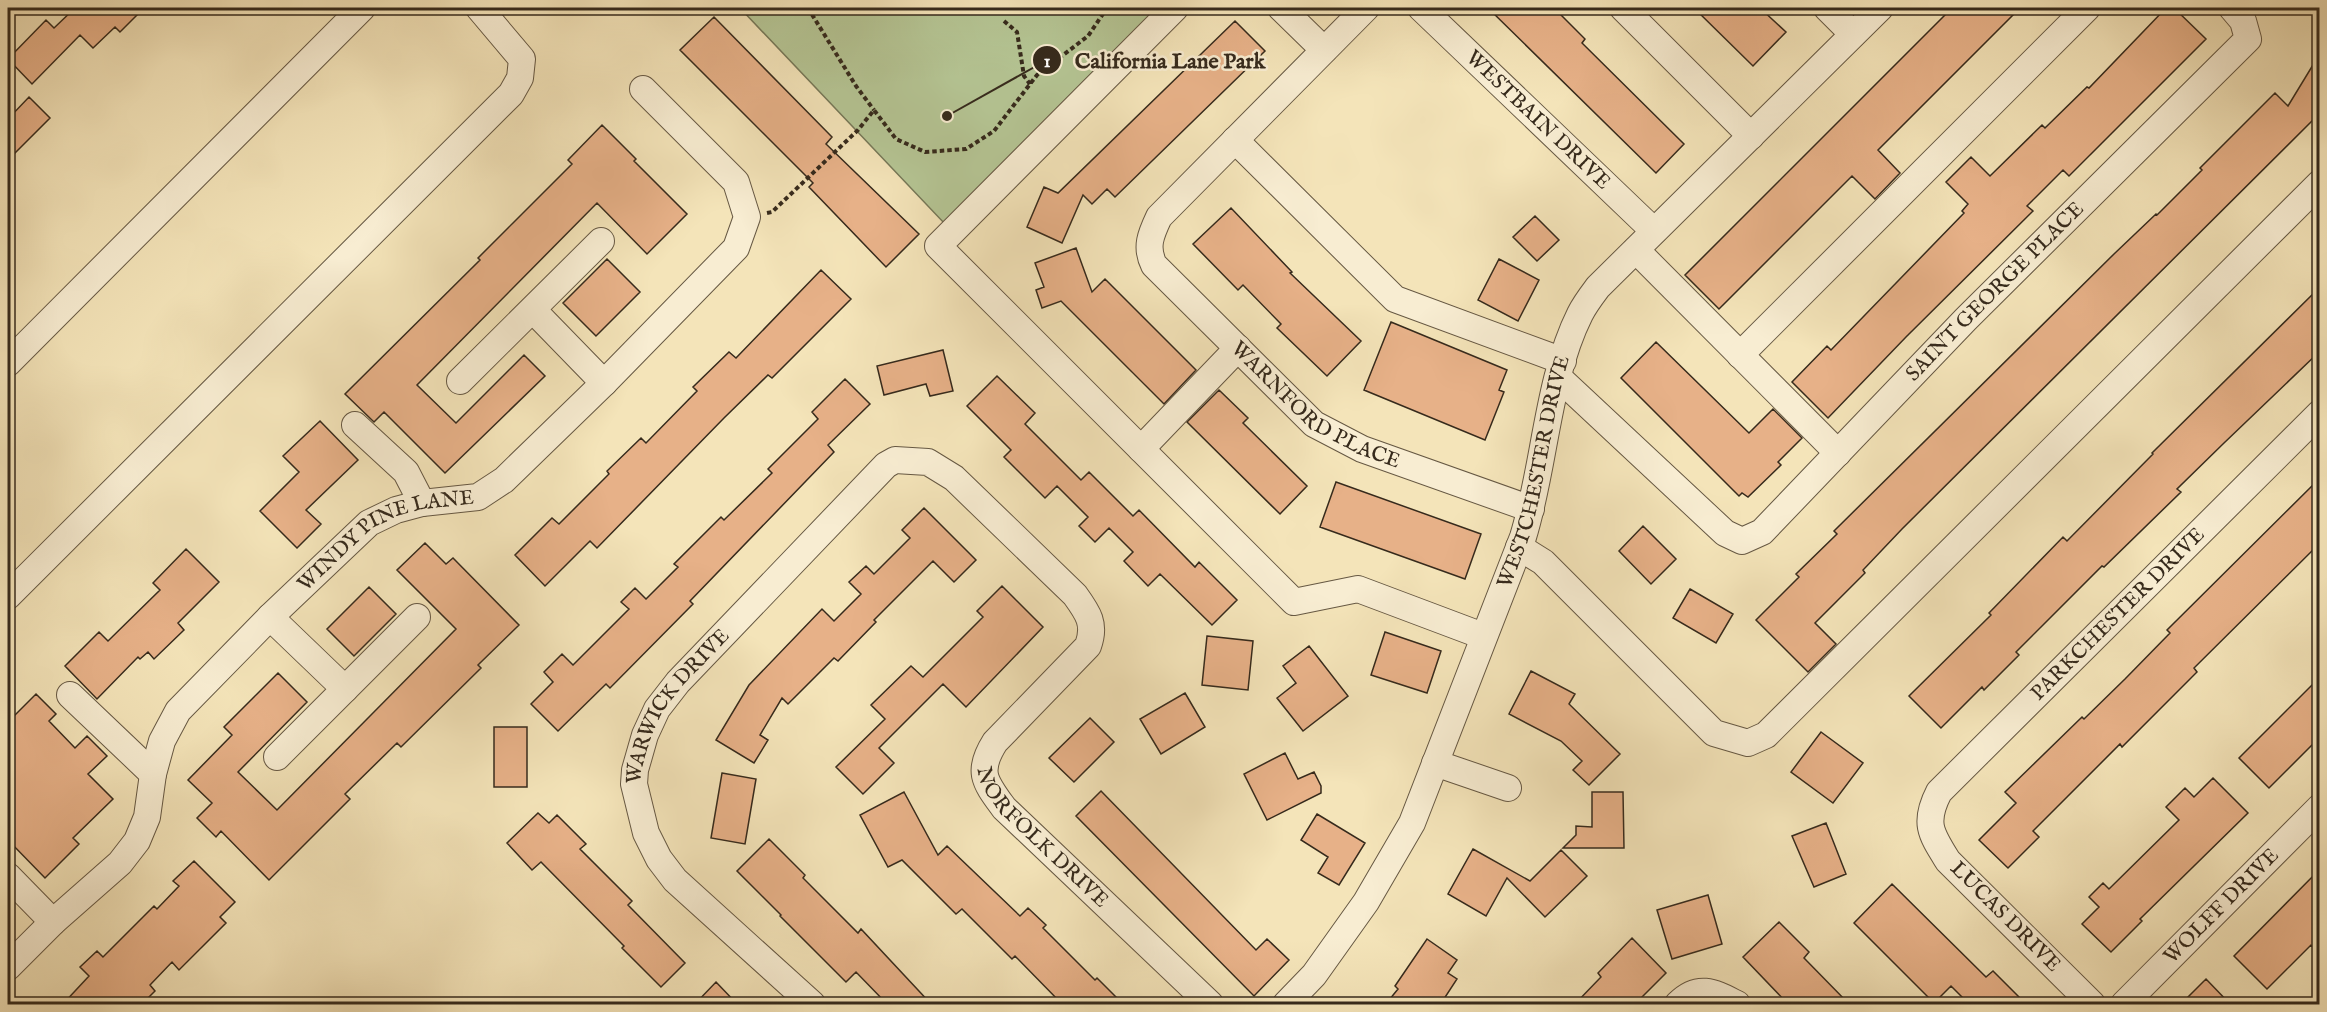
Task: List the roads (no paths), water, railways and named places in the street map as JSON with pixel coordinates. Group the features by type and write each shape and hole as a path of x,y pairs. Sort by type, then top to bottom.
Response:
{"street":[{"path":"8,363 362,8"},
{"path":"8,596 511,94 519,78 522,59 479,8"},
{"path":"1175,8 938,246 1294,602 1358,589 1483,636"},
{"path":"1281,8 1324,50"},
{"path":"1366,8 1235,140 1395,299 1561,369"},
{"name":"WESTBAIN DRIVE","path":"1421,8 1654,231"},
{"path":"1623,8 1751,136"},
{"path":"1827,8 1853,34"},
{"name":"WESTCHESTER DRIVE","path":"1286,1005 1314,975 1366,902 1412,823 1532,509 1561,369 1580,313 1598,287 1880,8"},
{"path":"1740,355 2087,8"},
{"name":"SAINT GEORGE PLACE","path":"1561,369 1725,533 1742,541 1762,532 1966,319 2248,39 2243,21 2232,8"},
{"name":"WINDY PINE LANE","path":"8,967 53,922 120,863 137,841 147,817 153,774 162,741 178,711 270,617 369,523 396,510 422,503 478,497 504,480 604,383 736,248 747,217 736,182 643,89"},
{"name":"WARNFORD PLACE","path":"1235,140 1159,217 1149,240 1150,258 1154,265 1314,424 1362,449 1532,509"},
{"path":"1519,547 1543,562 1714,733 1748,743 1766,735 2319,183"},
{"path":"460,381 601,241"},
{"path":"1636,250 1838,453"},
{"path":"533,310 604,383"},
{"path":"1141,449 1238,348"},
{"name":"PARKCHESTER DRIVE","path":"1929,822 1932,806 1939,792 2319,413"},
{"path":"355,425 406,472 422,503"},
{"name":"WARWICK DRIVE","path":"812,1005 675,880 659,859 646,833 634,784 635,770 645,735 657,709 678,682 886,465 895,460 911,461"},
{"name":"NORFOLK DRIVE","path":"911,461 928,462 954,478 1076,595 1087,612 1092,633 1088,646 995,742 985,757 986,783 1004,808 1210,1005"},
{"path":"270,617 345,689"},
{"path":"276,757 417,617"},
{"path":"70,695 153,774"},
{"path":"1435,763 1508,788"},
{"name":"WOLFF DRIVE","path":"2124,1005 2319,807"},
{"name":"LUCAS DRIVE","path":"1929,822 1935,840 1948,861 2091,1005"},
{"path":"8,876 53,922"},
{"path":"1681,1002 1699,991 1713,992 1737,1005"}],"place":[{"name":"California Lane Park","path":"947,116"}]}
